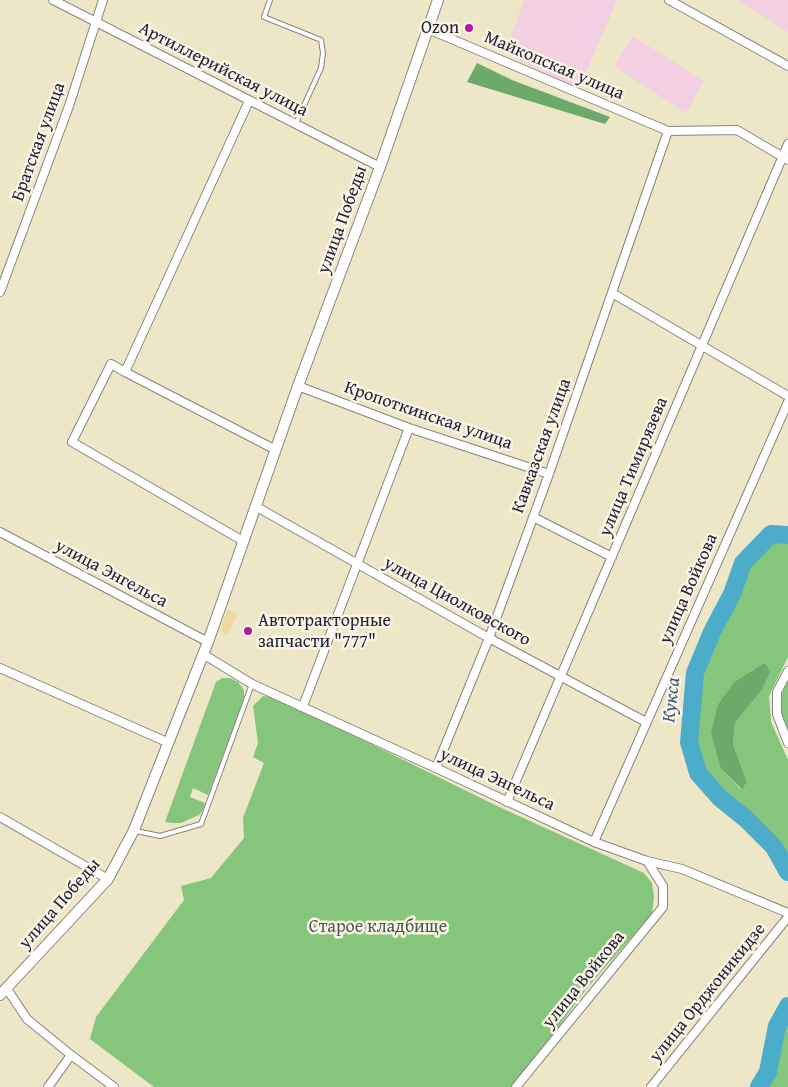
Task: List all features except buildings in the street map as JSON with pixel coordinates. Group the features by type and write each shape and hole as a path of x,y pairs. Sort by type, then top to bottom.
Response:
{"street":[{"name":"Артиллерийская улица","path":"53,0 380,167"},
{"name":"Братская улица","path":"0,292 69,106 103,0"},
{"name":"улица Победы","path":"3,992 108,879 134,830 208,642 298,386 380,167 438,0"},
{"path":"669,0 788,66"},
{"name":"Майкопская улица","path":"428,29 668,132"},
{"path":"125,372 249,100"},
{"path":"668,132 737,130 785,159"},
{"name":"Кавказская улица","path":"436,768 489,638 549,474 668,132"},
{"name":"улица Тимирязева","path":"508,802 702,346 785,159 788,144"},
{"path":"612,293 788,396"},
{"path":"243,541 72,442 111,364 276,450"},
{"name":"Кропоткинская улица","path":"298,386 409,428 549,474"},
{"name":"улица Войкова","path":"594,842 788,402"},
{"path":"303,706 409,428"},
{"name":"улица Циолковского","path":"255,506 489,638 646,722"},
{"path":"533,517 612,557"},
{"name":"улица Энгельса","path":"0,532 208,642"},
{"name":"улица Энгельса","path":"203,654 252,684 594,842 647,861 682,869 788,913"},
{"path":"0,668 169,743"},
{"path":"788,671 777,692 777,714 788,743"},
{"path":"0,818 108,879"},
{"name":"улица Войкова","path":"516,1087 663,907 663,886 647,861"},
{"name":"улица Орджоникидзе","path":"651,1087 788,917"},
{"path":"3,992 27,1019 114,1087"},
{"path":"48,1087 71,1055"}],"lane":[{"path":"270,0 264,17 320,40 323,53 320,68 296,124"},
{"path":"134,830 160,836 202,824 252,684"}],"shaded area":[{"path":"524,0 617,0 579,89 553,78 505,52"},
{"path":"737,0 788,0 788,32 772,23 772,21"},
{"path":"633,36 704,81 686,113 614,66"}],"green space":[{"path":"477,63 512,80 610,117 605,124 467,82"},
{"path":"771,539 788,540 788,657 769,696 771,722 788,760 788,860 773,838 721,795 703,771 695,745 694,723 701,672 749,564","holes":["765,664 761,691 735,723 733,744 747,782 741,789 721,769 718,704 734,682"]},
{"path":"765,663 770,672 761,691 735,723 733,744 747,782 742,789 721,769 711,733 718,704 734,682"},
{"path":"222,678 230,678 238,682 244,690 244,701 208,795 193,788 190,797 205,803 203,810 199,815 181,823 165,822 216,682"},
{"path":"788,680 788,735 781,712 782,694"},
{"name":"Старое кладбище","path":"263,696 276,697 497,806 644,873 652,883 654,897 652,914 587,988 527,1070 512,1087 154,1087 90,1039 96,1017 184,900 181,886 211,878 244,838 243,818 264,763 253,757 258,743 253,706"},
{"path":"788,1015 788,1087 762,1087 771,1073 780,1028"}],"sand":[{"path":"227,609 238,614 227,635 221,630"}],"waterway":[{"name":"Кукса","path":"788,535 771,534 743,563 732,594 712,632 695,673 689,742 698,773 720,798 746,819 774,847 788,872"},
{"name":"Кукса","path":"759,1087 768,1072 777,1026 788,1006"}],"place":[{"name":"Ozon","path":"469,28"},
{"name":"Автотракторные запчасти \"777\"","path":"248,631"}]}
